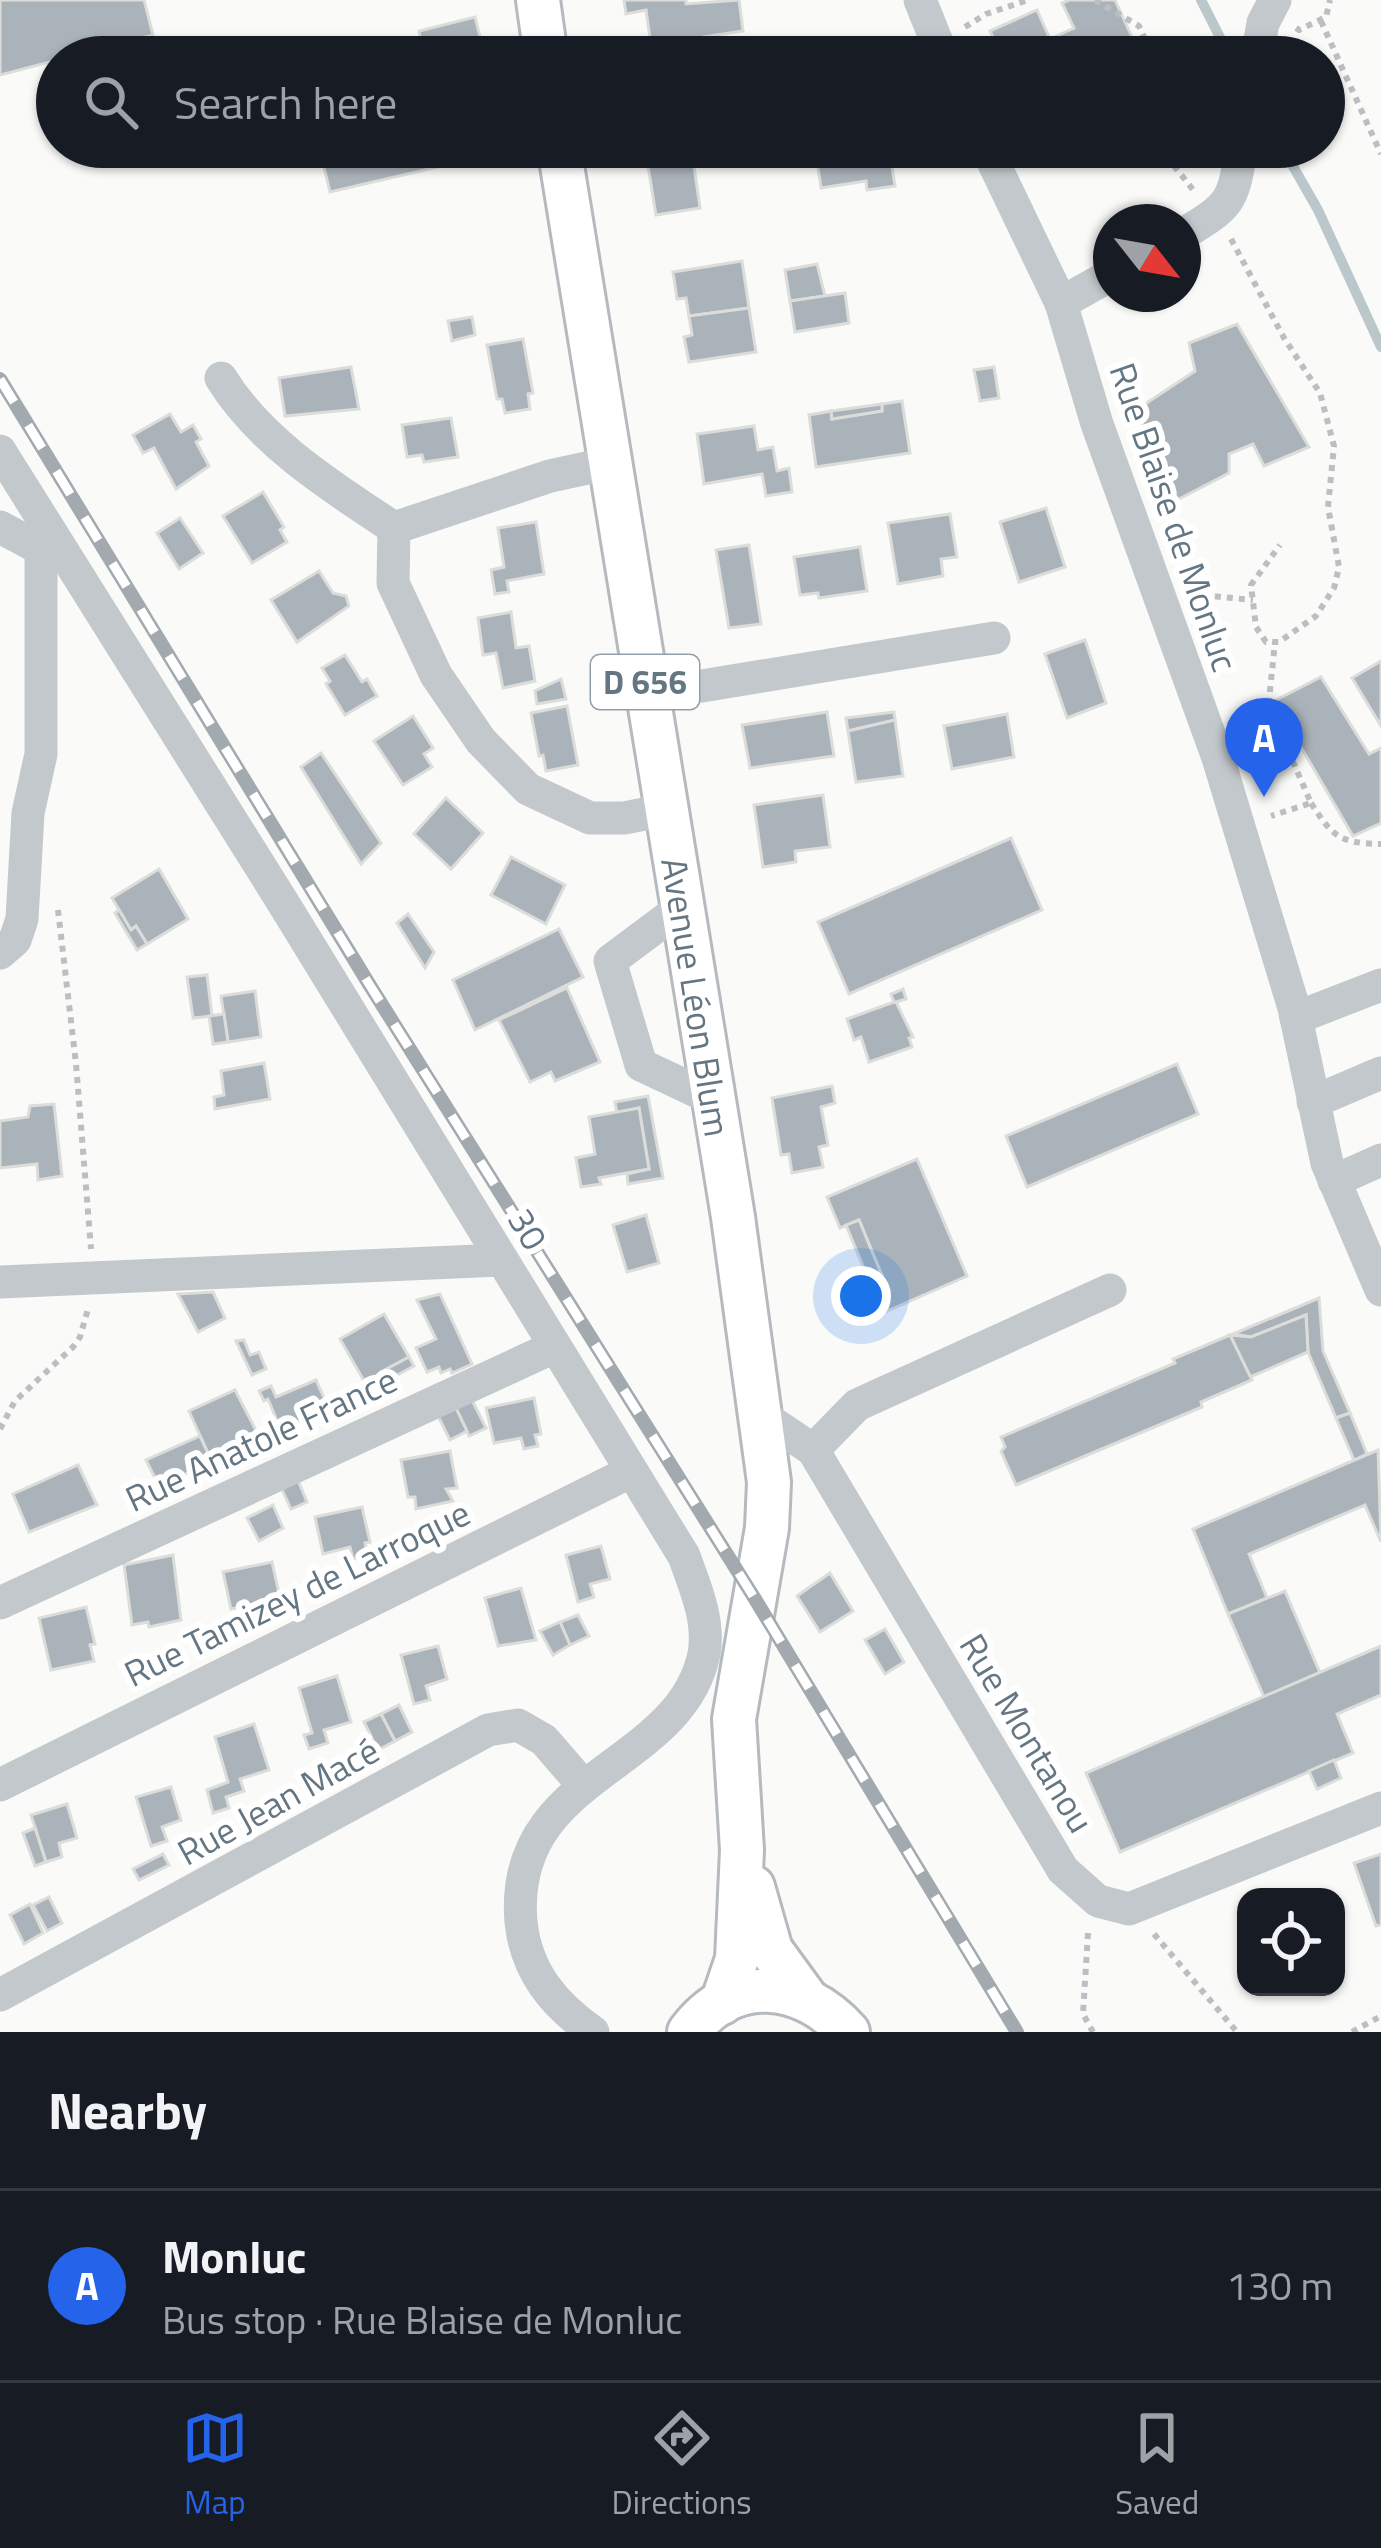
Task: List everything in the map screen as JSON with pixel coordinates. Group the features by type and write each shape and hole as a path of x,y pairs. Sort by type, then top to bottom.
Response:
{"main road":[{"path":"538,0 543,36"},
{"name":"Avenue Léon Blum","path":"563,168 769,1482 767,1528 734,1719 742,1850 737,1959 722,2002"},
{"name":"Avenue Léon Blum","path":"742,1850 771,1950 806,1998 825,2008 848,2032"},
{"path":"688,2032 707,2011 736,1995 774,1990 806,1998"}],"street":[{"path":"922,4 934,36"},
{"name":"Rue Blaise de Monluc","path":"996,168 1061,303 1097,424 1218,758 1295,1018 1334,1181 1381,1290"},
{"path":"1201,222 1236,188 1239,168"},
{"path":"1061,303 1093,285"},
{"path":"221,378 239,407 329,485 394,528"},
{"name":"30","path":"0,451 48,546 282,902 683,1556 703,1609 704,1654 682,1702 646,1738 583,1785 544,1826 531,1849 519,1894 524,1948 546,1993 593,2032"},
{"path":"394,528 550,476 610,463"},
{"path":"0,527 48,546 41,754 28,813 22,919 15,940 0,953"},
{"path":"394,528 392,584 436,675 481,741 528,789 590,818 624,818 665,810"},
{"path":"646,695 994,638"},
{"path":"680,908 610,962 641,1065 711,1098"},
{"path":"1295,1018 1381,985"},
{"path":"1313,1102 1381,1073"},
{"path":"1334,1181 1381,1160"},
{"path":"0,1282 501,1260"},
{"path":"813,1450 857,1405 1110,1290"},
{"name":"Rue Anatole France","path":"0,1603 554,1347"},
{"name":"Rue Montanou","path":"761,1415 813,1450 1063,1870 1114,1905"},
{"name":"Rue Tamizey de Larroque","path":"0,1785 629,1472"},
{"name":"Rue Jean Macé","path":"0,1995 488,1730 518,1725 544,1740 583,1785"},
{"path":"1114,1905 1381,1808"}],"path":[{"path":"959,36 986,14 1028,0"},
{"path":"1095,0 1138,26 1143,36"},
{"path":"1321,21 1328,36"},
{"path":"1345,74 1381,154"},
{"path":"1177,168 1215,212 1319,393 1334,446 1328,507 1339,567 1334,588 1316,616 1266,643 1256,627 1251,585 1280,545"},
{"path":"1159,599 1176,593 1253,600"},
{"path":"1218,758 1258,740 1268,710 1275,642"},
{"path":"1262,727 1284,741 1310,803 1329,832 1350,843 1381,844"},
{"path":"1238,828 1310,803"},
{"path":"0,1429 15,1401 80,1337 93,1290 76,1064 57,904"},
{"path":"1094,2032 1083,2014 1084,1944 1114,1905 1167,1947 1238,2032"},
{"path":"1352,2032 1381,2016"}],"building":[{"path":"0,0 144,0 153,35 36,36 36,66 0,75"},
{"path":"624,0 686,0 686,4 739,0 743,31 650,36 646,10 626,14"},
{"path":"1115,0 1131,36 1057,36 1074,28 1062,3"},
{"path":"1037,10 1049,36 992,36 990,31"},
{"path":"475,17 480,36 420,36 419,31"},
{"path":"324,168 434,168 330,192"},
{"path":"648,168 694,168 700,208 656,215"},
{"path":"818,168 892,168 895,186 867,190 866,181 821,188"},
{"path":"742,261 749,308 689,316 686,298 677,299 673,272"},
{"path":"817,264 825,296 790,301 785,270"},
{"path":"845,293 849,323 795,332 790,301"},
{"path":"749,308 756,352 689,362 684,337 692,335 689,316"},
{"path":"472,317 475,335 452,341 448,321"},
{"path":"1237,324 1309,447 1264,466 1253,444 1229,454 1229,473 1177,500 1136,410 1195,371 1189,343"},
{"path":"523,339 533,393 528,394 530,409 505,413 502,399 497,399 487,345"},
{"path":"351,367 359,409 285,416 279,378"},
{"path":"994,367 999,398 980,401 974,370"},
{"path":"902,401 910,453 816,467 809,415 831,411 832,419 882,411 882,404"},
{"path":"882,404 882,411 832,419 831,411"},
{"path":"170,414 181,432 193,425 209,466 176,489 154,448 143,453 133,435"},
{"path":"451,418 458,457 424,462 422,455 407,457 402,425"},
{"path":"754,426 758,450 773,447 777,471 789,468 792,492 766,496 762,474 704,484 697,434"},
{"path":"263,492 284,527 280,530 287,542 252,563 223,516"},
{"path":"1046,508 1065,567 1019,582 1000,522"},
{"path":"950,514 957,557 941,559 943,576 898,584 888,523"},
{"path":"180,518 203,553 179,569 157,533"},
{"path":"536,522 544,574 507,581 509,592 495,594 491,570 504,567 498,528"},
{"path":"749,545 761,624 729,628 716,550"},
{"path":"860,547 867,591 819,598 818,593 800,595 794,557"},
{"path":"319,571 333,593 346,596 349,606 297,642 271,600"},
{"path":"511,612 516,648 529,646 535,681 503,688 496,653 483,655 478,618"},
{"path":"1085,640 1106,703 1067,718 1045,654"},
{"path":"345,655 377,696 345,715 322,668"},
{"path":"1381,661 1381,726 1352,678"},
{"path":"1321,677 1369,754 1381,748 1381,823 1353,836 1274,701"},
{"path":"561,679 566,699 537,704 535,691"},
{"path":"567,706 578,765 546,771 531,713"},
{"path":"827,712 834,756 750,768 742,725"},
{"path":"894,712 895,720 848,731 846,718"},
{"path":"1007,714 1014,757 952,769 944,726"},
{"path":"413,716 433,748 424,754 432,767 403,785 374,741"},
{"path":"895,720 903,776 856,782 848,731"},
{"path":"321,753 381,843 361,864 301,767"},
{"path":"823,795 830,847 795,851 796,862 763,867 754,805"},
{"path":"446,798 483,833 451,869 414,834"},
{"path":"1011,838 1042,910 849,994 818,922"},
{"path":"511,857 565,885 546,924 491,895"},
{"path":"159,869 188,919 147,944 136,926 131,930 112,898"},
{"path":"119,910 147,944 137,950 115,913"},
{"path":"408,914 434,952 425,968 397,923"},
{"path":"559,929 583,977 475,1030 453,980"},
{"path":"207,975 212,1016 193,1018 187,977"},
{"path":"567,988 600,1062 555,1081 551,1072 530,1082 499,1020"},
{"path":"903,989 906,999 896,1002 913,1037 909,1038 912,1047 869,1062 861,1037 854,1040 847,1019 894,1002 891,994"},
{"path":"255,991 261,1037 228,1042 221,996"},
{"path":"224,1014 228,1042 213,1044 209,1016"},
{"path":"264,1063 270,1099 215,1109 214,1097 224,1095 221,1071"},
{"path":"1177,1064 1198,1114 1027,1187 1006,1136"},
{"path":"832,1086 835,1103 821,1107 828,1145 819,1147 823,1167 792,1173 789,1154 781,1155 772,1098"},
{"path":"648,1096 663,1178 628,1184 627,1174 649,1169 639,1108 617,1113 615,1102"},
{"path":"54,1104 62,1176 38,1180 37,1164 0,1168 0,1121 28,1117 30,1106"},
{"path":"639,1108 649,1169 599,1178 601,1184 581,1187 576,1158 595,1154 589,1117"},
{"path":"917,1159 967,1276 878,1315 866,1285 883,1278 859,1220 840,1228 827,1197"},
{"path":"646,1215 659,1263 627,1272 613,1225"},
{"path":"859,1220 883,1278 870,1283 846,1225"},
{"path":"213,1292 225,1318 198,1332 178,1294"},
{"path":"440,1294 472,1364 452,1373 450,1369 441,1373 439,1367 427,1372 416,1348 436,1339 417,1300"},
{"path":"1319,1298 1323,1351 1350,1413 1336,1418 1308,1352 1306,1315 1251,1337 1233,1334"},
{"path":"384,1314 409,1357 367,1386 340,1339"},
{"path":"1306,1315 1308,1352 1250,1377 1230,1335 1251,1337"},
{"path":"1230,1335 1252,1380 1201,1402 1202,1407 1016,1485 1001,1451 1005,1447 1001,1437"},
{"path":"244,1340 250,1355 259,1352 266,1369 252,1375 236,1341"},
{"path":"409,1357 414,1366 370,1390 367,1386 384,1376 381,1372"},
{"path":"316,1380 328,1407 281,1430 268,1399 264,1401 259,1391 271,1386 276,1397"},
{"path":"235,1390 261,1440 212,1462 189,1411"},
{"path":"471,1398 486,1428 469,1436 455,1406"},
{"path":"534,1398 541,1434 535,1435 538,1446 524,1449 521,1438 494,1443 486,1408"},
{"path":"455,1406 467,1431 450,1440 437,1414"},
{"path":"1350,1413 1367,1454 1354,1460 1336,1418"},
{"path":"200,1436 212,1462 159,1486 146,1460"},
{"path":"1378,1450 1381,1542 1365,1505 1249,1554 1267,1598 1228,1614 1193,1529"},
{"path":"450,1451 457,1488 446,1489 453,1501 416,1509 415,1497 408,1497 401,1460"},
{"path":"78,1465 97,1505 29,1532 13,1494"},
{"path":"297,1478 307,1502 291,1509 280,1485"},
{"path":"273,1505 283,1528 259,1541 247,1518"},
{"path":"362,1507 370,1542 365,1543 368,1556 353,1559 350,1547 323,1554 315,1517"},
{"path":"601,1546 610,1579 590,1584 594,1597 578,1602 566,1555"},
{"path":"173,1555 181,1620 149,1627 148,1622 132,1625 124,1565"},
{"path":"272,1562 278,1611 262,1614 259,1603 231,1609 223,1572"},
{"path":"830,1573 853,1611 820,1632 797,1596"},
{"path":"521,1588 536,1640 498,1646 485,1598"},
{"path":"1285,1591 1320,1673 1264,1697 1228,1614"},
{"path":"86,1607 94,1661 51,1670 39,1618"},
{"path":"578,1615 589,1636 570,1645 560,1622"},
{"path":"560,1622 570,1645 553,1655 540,1631"},
{"path":"885,1629 904,1662 885,1674 865,1640"},
{"path":"438,1646 447,1679 426,1686 430,1700 414,1704 401,1655"},
{"path":"1381,1646 1381,1695 1337,1714 1353,1753 1120,1852 1086,1773"},
{"path":"337,1676 351,1722 324,1730 328,1743 309,1749 304,1735 312,1733 299,1688"},
{"path":"399,1705 412,1732 395,1741 381,1714"},
{"path":"381,1714 395,1741 378,1750 364,1722"},
{"path":"254,1724 269,1770 240,1779 244,1791 226,1797 229,1808 213,1813 207,1790 228,1782 215,1737"},
{"path":"1334,1760 1341,1778 1317,1789 1309,1771"},
{"path":"171,1787 181,1820 162,1827 167,1841 151,1846 136,1797"},
{"path":"67,1804 77,1838 59,1843 62,1857 46,1862 31,1815"},
{"path":"35,1828 46,1862 35,1866 23,1833"},
{"path":"163,1854 169,1865 139,1880 133,1869"},
{"path":"1381,1854 1381,1925 1376,1926 1354,1863"},
{"path":"49,1897 62,1923 47,1931 33,1905"},
{"path":"30,1904 43,1933 24,1944 10,1915"}],"waterway":[{"path":"1201,0 1219,36"},
{"path":"1294,168 1381,347"}],"railway":[{"path":"0,379 369,984 755,1599 1017,2032"}],"place":[{"name":"Monluc","path":"1264,797"}]}
